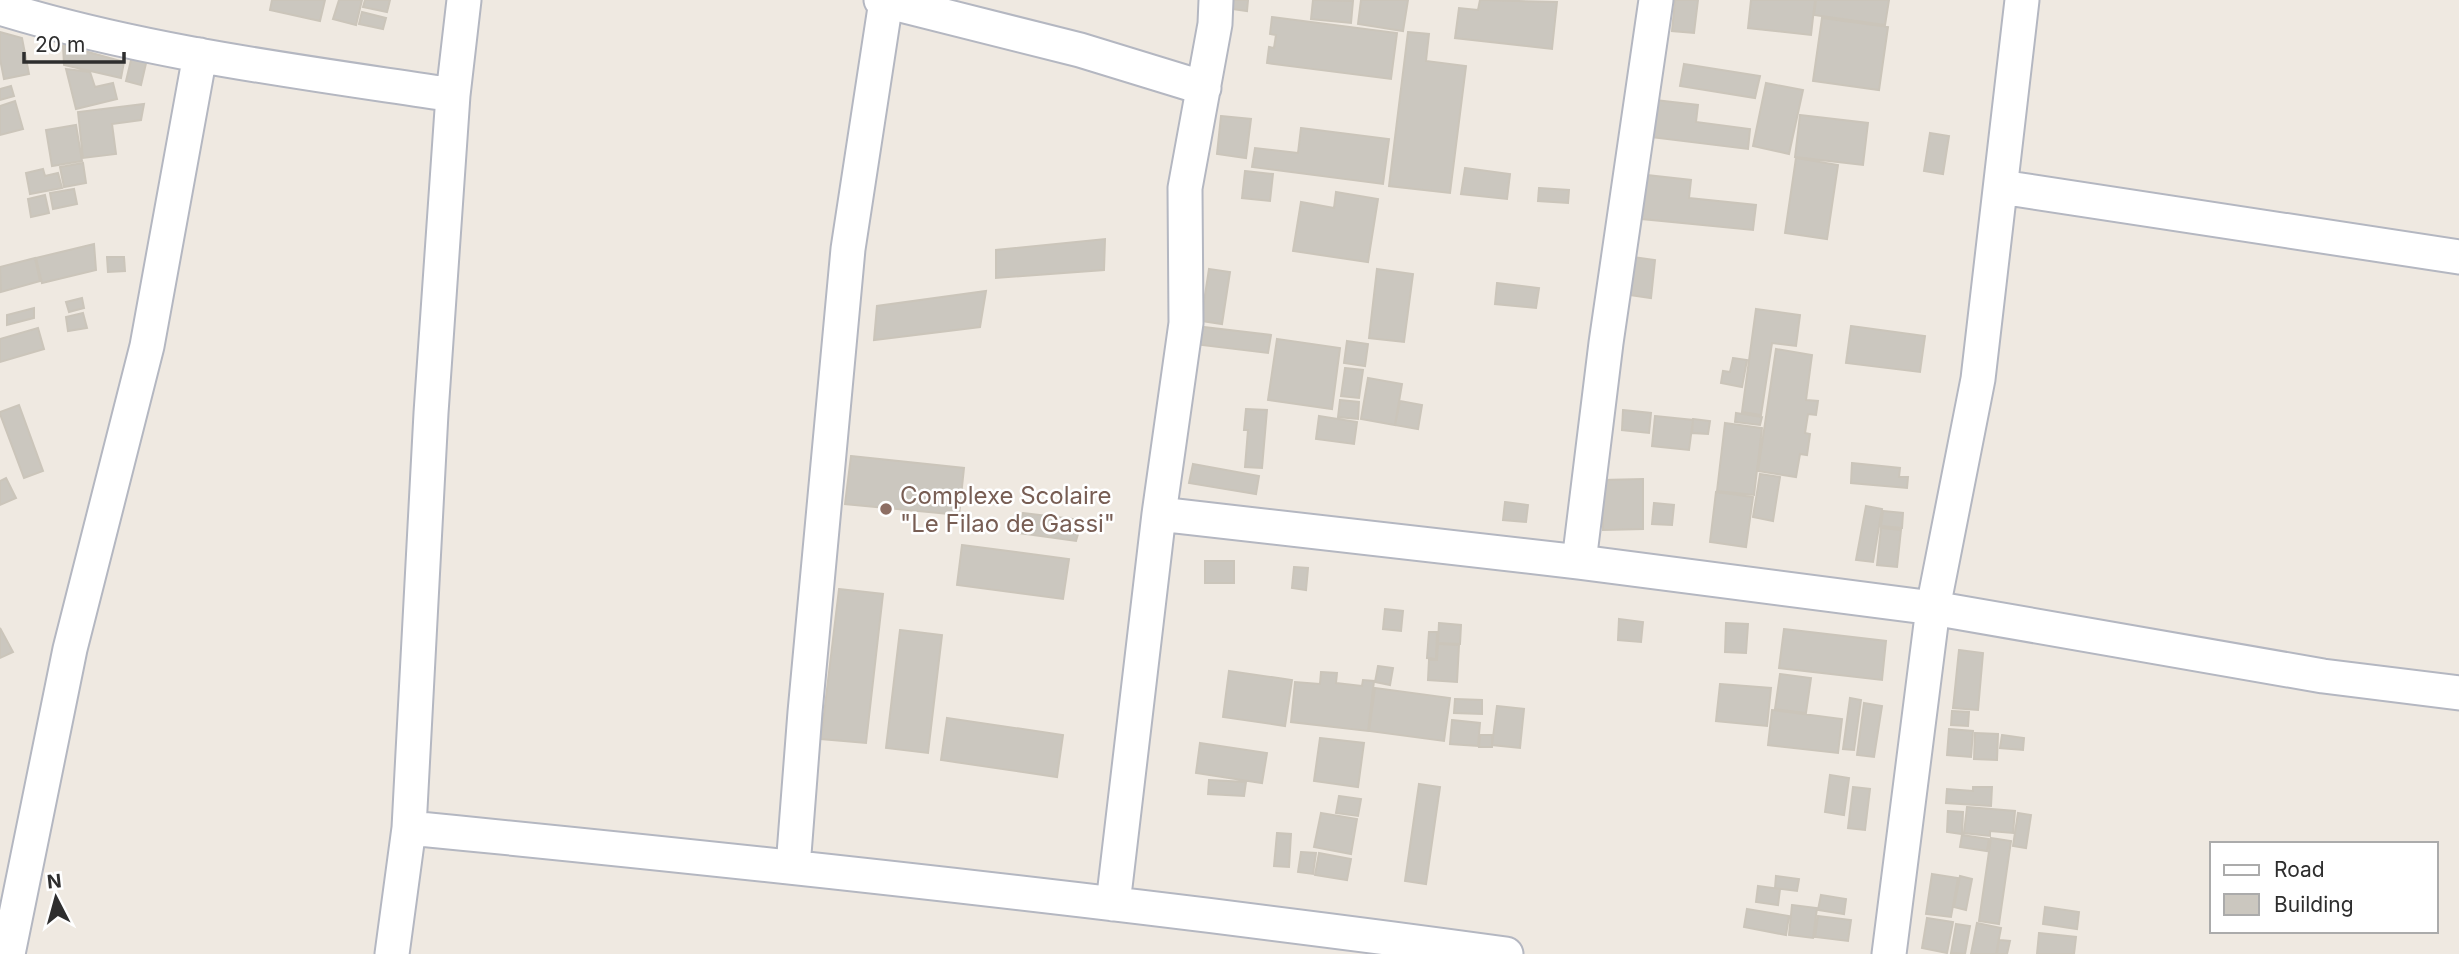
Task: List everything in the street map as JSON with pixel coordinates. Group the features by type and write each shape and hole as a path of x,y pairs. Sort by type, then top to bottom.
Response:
{"street":[{"path":"392,954 410,828 431,413 453,95 464,0"},
{"path":"1113,904 1159,514 1185,323 1185,188 1204,88 1216,0"},
{"path":"1579,562 1606,343 1656,0"},
{"path":"1889,954 1933,608 1978,379 2022,0"},
{"path":"793,867 848,249 883,1 1080,50 1204,88"},
{"path":"0,8 40,20 201,55 453,95"},
{"path":"8,954 70,649 147,346 201,55"},
{"path":"2001,187 2459,257"},
{"path":"1159,514 1579,562 1933,608 2323,676 2459,693"},
{"path":"410,828 793,867 1113,904 1384,946 1506,954"}],"building":[{"path":"272,0 325,0 320,21 270,10"},
{"path":"339,0 362,0 356,25 333,19"},
{"path":"365,0 390,0 387,12 363,7"},
{"path":"1226,0 1248,0 1247,11 1225,8"},
{"path":"1313,0 1353,1 1351,23 1311,19"},
{"path":"1361,0 1408,0 1403,31 1358,24"},
{"path":"1480,0 1557,2 1552,49 1455,38 1459,8 1478,10"},
{"path":"1675,0 1698,0 1694,33 1672,31"},
{"path":"1751,0 1815,0 1811,35 1748,28"},
{"path":"1816,0 1889,0 1885,25 1814,15"},
{"path":"362,12 386,18 383,29 359,24"},
{"path":"1272,17 1397,33 1391,79 1267,63 1269,47 1274,48 1276,35 1270,34"},
{"path":"1822,18 1888,27 1879,90 1813,81"},
{"path":"0,32 22,38 29,74 4,79 0,59"},
{"path":"1408,32 1429,34 1426,61 1466,66 1450,193 1389,186"},
{"path":"63,45 124,62 121,78 64,65"},
{"path":"132,56 147,59 141,85 126,81"},
{"path":"1684,64 1760,76 1755,98 1680,86"},
{"path":"66,69 90,72 95,87 113,83 117,99 76,109"},
{"path":"1766,83 1803,90 1789,154 1753,146"},
{"path":"11,86 14,96 0,100 0,89"},
{"path":"1655,100 1698,105 1696,122 1750,129 1748,149 1650,137"},
{"path":"15,101 23,129 0,135 0,106"},
{"path":"144,104 141,120 112,124 116,154 83,158 78,112"},
{"path":"1800,115 1868,123 1863,165 1795,157"},
{"path":"1221,116 1251,119 1246,158 1217,154"},
{"path":"76,125 82,161 52,166 46,130"},
{"path":"1301,128 1389,139 1383,184 1252,167 1255,148 1298,153"},
{"path":"1930,133 1949,136 1943,174 1924,171"},
{"path":"1796,158 1838,165 1827,239 1785,233"},
{"path":"83,163 86,183 64,187 60,167"},
{"path":"1465,168 1510,174 1507,199 1461,194"},
{"path":"43,169 45,176 58,173 62,188 30,194 26,173"},
{"path":"1245,171 1273,174 1270,201 1242,198"},
{"path":"1647,175 1691,180 1689,198 1756,205 1753,230 1642,219"},
{"path":"1539,188 1569,190 1568,203 1538,201"},
{"path":"74,189 77,204 53,209 50,193"},
{"path":"1336,192 1378,199 1368,262 1293,251 1301,202 1334,208"},
{"path":"45,195 49,213 31,217 28,199"},
{"path":"1105,239 1104,270 996,278 996,250"},
{"path":"94,244 96,270 42,283 36,258"},
{"path":"107,257 124,257 125,271 108,272"},
{"path":"1633,257 1655,260 1651,298 1629,295"},
{"path":"35,258 40,281 1,292 0,267"},
{"path":"1209,269 1230,272 1222,324 1201,321"},
{"path":"1377,269 1413,274 1404,342 1369,338"},
{"path":"1497,283 1539,288 1536,308 1495,304"},
{"path":"986,291 980,327 874,340 877,306"},
{"path":"82,298 84,308 69,312 66,302"},
{"path":"34,308 34,318 7,325 7,315"},
{"path":"1756,309 1800,315 1796,346 1772,343 1761,415 1742,412"},
{"path":"83,313 87,328 68,331 66,317"},
{"path":"1187,325 1271,335 1268,353 1185,343"},
{"path":"1851,326 1925,336 1920,372 1846,363"},
{"path":"38,328 44,349 0,362 0,339"},
{"path":"1277,339 1340,348 1332,409 1268,400"},
{"path":"1347,341 1368,344 1365,366 1344,363"},
{"path":"1776,349 1812,355 1806,400 1818,401 1816,415 1808,414 1805,433 1810,434 1807,455 1800,454 1796,477 1758,471"},
{"path":"1733,358 1747,360 1742,387 1721,383 1723,371 1730,372"},
{"path":"1345,368 1363,370 1359,398 1341,396"},
{"path":"1368,378 1402,384 1395,425 1361,419"},
{"path":"1340,400 1359,402 1358,419 1338,417"},
{"path":"1400,401 1422,405 1418,429 1395,425"},
{"path":"19,405 43,471 24,478 0,414"},
{"path":"1246,409 1267,410 1262,468 1245,467 1248,430 1244,430"},
{"path":"1623,410 1651,413 1649,433 1622,430"},
{"path":"1736,413 1762,417 1760,425 1735,422"},
{"path":"1319,416 1357,422 1354,444 1316,439"},
{"path":"1655,416 1693,420 1689,450 1652,446"},
{"path":"1693,419 1710,421 1708,434 1692,433"},
{"path":"1725,423 1762,428 1754,495 1717,491"},
{"path":"851,456 964,468 959,515 845,504"},
{"path":"1852,463 1900,468 1899,477 1908,477 1907,488 1851,483"},
{"path":"1193,464 1259,476 1256,494 1189,483"},
{"path":"1760,474 1780,477 1773,521 1753,517"},
{"path":"6,478 16,498 0,505 0,481"},
{"path":"1643,479 1643,529 1603,530 1602,480"},
{"path":"1716,492 1753,497 1746,547 1710,542"},
{"path":"1505,502 1528,505 1526,522 1503,520"},
{"path":"1654,503 1674,505 1672,525 1652,524"},
{"path":"1866,506 1882,509 1873,562 1856,560"},
{"path":"1883,511 1903,513 1902,528 1881,526"},
{"path":"1023,513 1082,520 1076,541 1018,533"},
{"path":"1881,528 1901,530 1897,567 1877,565"},
{"path":"962,545 1069,559 1063,599 957,585"},
{"path":"1205,561 1234,561 1234,583 1205,583"},
{"path":"1294,567 1308,568 1306,590 1292,588"},
{"path":"839,589 883,594 866,743 821,739"},
{"path":"1385,609 1403,611 1401,631 1383,629"},
{"path":"1619,619 1643,622 1641,642 1618,640"},
{"path":"1439,623 1461,625 1460,644 1438,643"},
{"path":"1726,623 1748,624 1746,653 1725,652"},
{"path":"0,628 13,652 0,658"},
{"path":"1784,629 1886,641 1882,680 1779,668"},
{"path":"900,630 942,635 928,753 886,748"},
{"path":"1429,632 1437,632 1436,659 1427,658"},
{"path":"1438,644 1459,645 1457,682 1428,680 1429,660 1437,660"},
{"path":"1959,650 1983,653 1978,710 1953,708"},
{"path":"1378,666 1393,668 1390,685 1375,682"},
{"path":"1229,671 1292,680 1285,726 1223,717"},
{"path":"1321,672 1337,673 1336,683 1362,686 1363,680 1374,681 1368,731 1291,722 1295,682 1320,684"},
{"path":"1780,674 1811,678 1806,713 1775,709"},
{"path":"1720,684 1771,688 1767,726 1716,721"},
{"path":"1375,688 1450,698 1444,741 1369,731"},
{"path":"1850,698 1861,700 1854,750 1843,749"},
{"path":"1455,699 1482,700 1482,714 1454,713"},
{"path":"1864,703 1882,706 1874,757 1857,755"},
{"path":"1497,706 1524,709 1520,748 1492,745"},
{"path":"1772,710 1842,719 1838,753 1768,745"},
{"path":"1952,711 1969,712 1968,726 1951,725"},
{"path":"947,718 1063,735 1057,777 941,760"},
{"path":"1452,720 1480,723 1478,746 1450,744"},
{"path":"1949,729 1973,731 1971,757 1947,755"},
{"path":"1975,733 1998,734 1997,760 1974,759"},
{"path":"1480,735 1492,735 1492,747 1479,747"},
{"path":"2002,735 2024,738 2023,750 2000,748"},
{"path":"1320,738 1364,743 1358,787 1314,781"},
{"path":"1200,743 1267,753 1262,783 1196,773"},
{"path":"1830,775 1849,778 1844,815 1825,812"},
{"path":"1209,780 1246,782 1244,796 1208,794"},
{"path":"1419,784 1440,787 1426,884 1405,881"},
{"path":"1853,787 1870,789 1865,830 1848,828"},
{"path":"1973,787 1992,787 1991,806 1946,803 1947,789 1973,791"},
{"path":"1339,796 1361,799 1358,816 1336,813"},
{"path":"1967,807 2015,811 2013,833 1990,831 1990,836 1964,833"},
{"path":"1948,811 1963,812 1962,834 1947,832"},
{"path":"1321,813 1357,819 1351,854 1314,847"},
{"path":"2018,813 2031,815 2026,848 2013,846"},
{"path":"1277,833 1291,834 1289,867 1274,866"},
{"path":"1962,835 1989,839 1987,851 1960,847"},
{"path":"1991,838 2011,841 1999,924 1979,921"},
{"path":"1301,852 1316,853 1313,874 1298,872"},
{"path":"1319,853 1351,859 1347,880 1315,875"},
{"path":"1932,874 1958,878 1951,917 1926,914"},
{"path":"1776,876 1799,879 1797,891 1775,888"},
{"path":"1960,876 1972,879 1966,910 1954,907"},
{"path":"1758,886 1780,889 1778,905 1756,902"},
{"path":"1821,895 1846,899 1844,914 1818,910"},
{"path":"1792,905 1817,908 1813,938 1789,935"},
{"path":"2045,907 2079,912 2077,929 2043,924"},
{"path":"1747,909 1789,916 1786,935 1744,927"},
{"path":"1818,916 1851,920 1848,941 1815,937"},
{"path":"1927,918 1953,922 1947,953 1922,948"},
{"path":"1977,923 2001,928 1996,954 1971,954"},
{"path":"1956,924 1970,926 1965,954 1951,953"},
{"path":"2039,933 2076,937 2074,954 2037,954"},
{"path":"1999,940 2010,941 2007,954 1997,954"}],"place":[{"name":"Complexe Scolaire \"Le Filao de Gassi\"","path":"886,509"}]}
